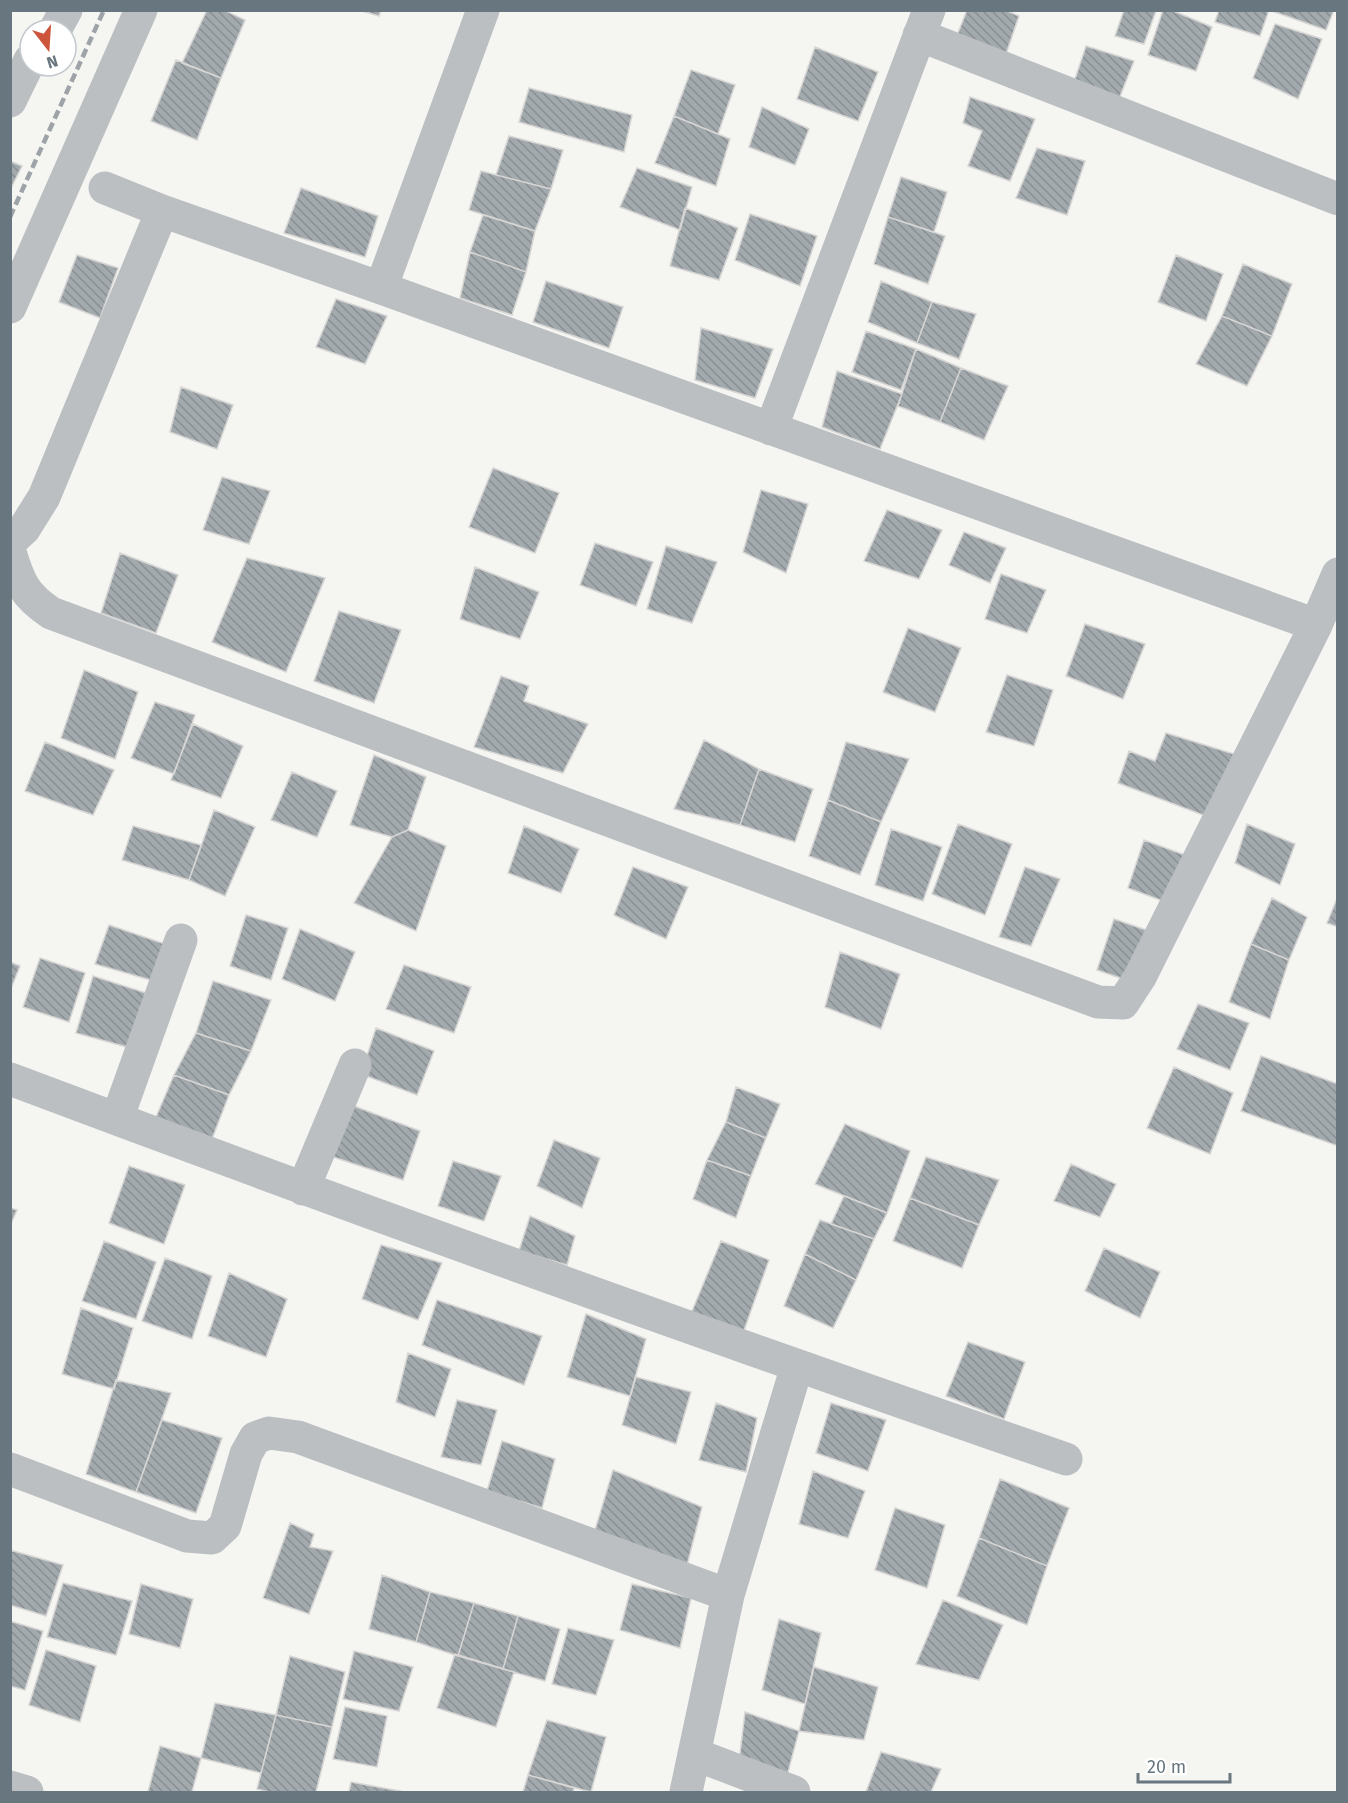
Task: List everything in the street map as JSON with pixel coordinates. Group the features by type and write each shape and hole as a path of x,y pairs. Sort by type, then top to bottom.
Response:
{"street":[{"path":"10,307 141,10"},
{"path":"381,288 483,10"},
{"path":"771,429 924,23 1338,199"},
{"path":"10,101 21,78"},
{"path":"105,188 162,211 1316,625"},
{"path":"10,542 24,529 44,497 162,211"},
{"path":"10,552 18,579 34,602 51,613 1098,1002 1123,1003 1140,977 1316,625 1338,574"},
{"path":"117,1119 181,940"},
{"path":"303,1189 355,1065"},
{"path":"10,1079 303,1189 797,1366 1066,1459"},
{"path":"686,1792 728,1595 797,1366"},
{"path":"10,1469 187,1536 212,1538 225,1526 246,1454 255,1438 268,1433 298,1437 728,1595"},
{"path":"694,1754 794,1792"},
{"path":"10,1787 27,1792"}],"building":[{"path":"207,10 224,10 245,20 221,78 182,63"},
{"path":"359,10 381,10 379,16"},
{"path":"967,10 1005,10 1019,16 1005,57 956,38"},
{"path":"1124,10 1156,11 1144,44 1115,36"},
{"path":"1163,10 1171,10 1212,27 1196,71 1148,55"},
{"path":"1219,10 1269,10 1260,36 1215,22"},
{"path":"1269,10 1334,10 1326,30"},
{"path":"1275,24 1322,39 1298,99 1253,78"},
{"path":"1086,46 1134,61 1119,99 1074,82"},
{"path":"815,47 878,72 858,121 797,99"},
{"path":"176,60 221,78 197,140 151,121"},
{"path":"691,70 735,85 718,134 674,116"},
{"path":"529,88 632,115 624,152 519,122"},
{"path":"970,97 1035,119 1010,181 968,166 982,131 963,123"},
{"path":"762,107 809,129 795,165 749,147"},
{"path":"674,116 730,139 716,186 655,163"},
{"path":"509,136 563,150 551,189 496,175"},
{"path":"1037,148 1085,161 1067,215 1016,198"},
{"path":"10,161 22,166 10,190"},
{"path":"637,168 692,187 680,230 620,207"},
{"path":"481,171 551,189 535,231 469,210"},
{"path":"901,177 947,192 934,232 888,217"},
{"path":"301,188 378,216 365,257 284,233"},
{"path":"685,208 738,228 719,280 670,266"},
{"path":"750,214 817,236 800,286 735,260"},
{"path":"483,215 535,231 526,272 470,252"},
{"path":"888,217 945,236 928,284 874,264"},
{"path":"470,252 526,272 512,315 460,298"},
{"path":"77,255 118,268 100,318 59,302"},
{"path":"1176,255 1223,274 1206,321 1158,302"},
{"path":"1243,264 1292,284 1272,336 1222,316"},
{"path":"546,281 623,307 609,348 533,322"},
{"path":"881,281 932,302 917,343 868,322"},
{"path":"336,299 387,316 365,364 316,347"},
{"path":"932,302 976,314 959,359 917,343"},
{"path":"1222,316 1272,336 1247,386 1196,364"},
{"path":"701,328 773,349 755,398 695,380"},
{"path":"866,331 916,349 901,390 852,372"},
{"path":"916,349 961,368 940,422 898,406"},
{"path":"961,368 1008,386 984,440 940,422"},
{"path":"837,371 902,394 880,449 822,427"},
{"path":"181,387 233,405 217,449 170,432"},
{"path":"493,468 559,493 535,553 469,527"},
{"path":"222,477 270,491 249,544 203,530"},
{"path":"761,490 808,504 786,573 743,552"},
{"path":"887,510 942,530 919,579 864,561"},
{"path":"964,532 1006,548 990,583 949,565"},
{"path":"595,543 653,562 636,606 580,585"},
{"path":"666,546 717,562 692,623 647,609"},
{"path":"120,553 178,575 156,633 101,613"},
{"path":"247,558 325,578 286,672 212,642"},
{"path":"475,567 539,592 520,639 460,619"},
{"path":"1001,574 1046,590 1027,633 985,619"},
{"path":"339,611 401,630 374,703 314,681"},
{"path":"1085,624 1145,644 1123,699 1066,676"},
{"path":"908,628 961,648 935,712 883,692"},
{"path":"84,670 138,692 115,759 61,738"},
{"path":"1007,675 1053,690 1034,746 986,732"},
{"path":"501,676 529,686 524,701 588,724 563,773 474,747"},
{"path":"155,702 195,715 174,774 131,758"},
{"path":"193,724 243,746 221,798 171,780"},
{"path":"1166,733 1234,754 1211,818 1118,783 1129,751 1155,761"},
{"path":"704,740 759,769 740,825 674,809"},
{"path":"45,742 114,770 93,815 25,791"},
{"path":"846,742 909,759 881,822 828,800"},
{"path":"374,755 426,777 408,830 392,837 350,825"},
{"path":"759,769 813,789 795,842 740,825"},
{"path":"292,772 337,791 317,837 271,820"},
{"path":"828,800 881,822 860,875 809,856"},
{"path":"214,810 255,827 225,896 189,880"},
{"path":"958,824 1012,844 985,915 932,894"},
{"path":"1247,824 1295,844 1280,885 1235,863"},
{"path":"133,826 201,845 189,880 122,860"},
{"path":"524,826 579,849 561,893 508,873"},
{"path":"891,829 942,847 923,901 875,885"},
{"path":"408,830 446,846 416,931 354,903 392,837"},
{"path":"1144,840 1193,858 1171,904 1128,888"},
{"path":"633,867 688,887 666,939 614,915"},
{"path":"1025,867 1060,879 1031,946 999,937"},
{"path":"1338,896 1338,927 1327,923"},
{"path":"1272,898 1307,917 1289,960 1251,944"},
{"path":"246,915 288,928 271,980 230,966"},
{"path":"1114,919 1155,933 1132,982 1097,970"},
{"path":"109,925 165,944 154,981 95,964"},
{"path":"300,929 355,952 335,1001 282,979"},
{"path":"1251,944 1289,960 1270,1019 1229,1002"},
{"path":"840,952 900,974 881,1029 825,1007"},
{"path":"40,958 85,973 69,1022 23,1007"},
{"path":"10,962 20,966 10,991"},
{"path":"404,965 471,987 454,1033 386,1009"},
{"path":"93,976 146,993 127,1047 76,1033"},
{"path":"213,981 271,1000 251,1051 196,1033"},
{"path":"1198,1004 1249,1023 1230,1070 1177,1049"},
{"path":"376,1028 434,1051 417,1095 361,1074"},
{"path":"196,1033 251,1051 229,1095 174,1075"},
{"path":"1261,1056 1338,1084 1338,1146 1241,1111"},
{"path":"1174,1067 1233,1093 1210,1154 1147,1128"},
{"path":"174,1075 229,1095 212,1139 156,1117"},
{"path":"736,1087 780,1104 766,1138 726,1122"},
{"path":"346,1103 420,1131 403,1180 327,1155"},
{"path":"726,1122 766,1138 751,1176 707,1160"},
{"path":"845,1124 910,1151 887,1213 815,1184"},
{"path":"554,1140 600,1158 582,1208 537,1186"},
{"path":"926,1157 999,1180 979,1225 910,1198"},
{"path":"707,1160 751,1176 736,1218 693,1199"},
{"path":"453,1161 501,1176 484,1221 438,1206"},
{"path":"1071,1164 1116,1184 1100,1217 1054,1201"},
{"path":"129,1166 185,1185 164,1244 109,1223"},
{"path":"844,1196 887,1213 874,1239 831,1224"},
{"path":"910,1198 979,1225 962,1268 893,1241"},
{"path":"10,1208 17,1210 10,1226"},
{"path":"530,1216 575,1236 567,1265 519,1251"},
{"path":"820,1220 874,1239 856,1280 805,1254"},
{"path":"104,1241 156,1262 136,1319 82,1301"},
{"path":"721,1241 769,1260 742,1336 690,1316"},
{"path":"381,1245 442,1263 418,1320 362,1299"},
{"path":"1104,1248 1160,1272 1140,1318 1085,1291"},
{"path":"805,1254 856,1280 833,1328 784,1306"},
{"path":"165,1258 212,1276 192,1339 142,1321"},
{"path":"229,1273 287,1299 266,1357 208,1336"},
{"path":"437,1300 542,1336 524,1385 422,1345"},
{"path":"81,1308 133,1328 114,1389 62,1374"},
{"path":"586,1314 646,1339 630,1396 567,1377"},
{"path":"968,1342 1025,1362 1004,1419 946,1396"},
{"path":"408,1353 451,1369 435,1417 396,1402"},
{"path":"636,1377 691,1392 676,1444 622,1425"},
{"path":"116,1380 171,1393 136,1492 86,1474"},
{"path":"457,1400 497,1410 481,1465 441,1457"},
{"path":"716,1403 757,1418 746,1472 699,1460"},
{"path":"831,1403 886,1420 868,1471 816,1453"},
{"path":"162,1420 222,1438 196,1513 136,1492"},
{"path":"502,1441 555,1459 542,1508 487,1491"},
{"path":"613,1470 702,1507 685,1573 592,1540"},
{"path":"813,1471 865,1491 848,1538 799,1524"},
{"path":"1000,1479 1069,1508 1047,1566 979,1538"},
{"path":"895,1508 945,1525 927,1588 875,1570"},
{"path":"290,1523 314,1534 310,1547 333,1551 309,1614 263,1598"},
{"path":"979,1538 1047,1566 1027,1625 957,1596"},
{"path":"10,1550 63,1565 46,1616 10,1605"},
{"path":"382,1575 430,1592 416,1642 369,1629"},
{"path":"63,1583 132,1601 116,1655 47,1637"},
{"path":"141,1584 193,1599 180,1648 129,1634"},
{"path":"632,1584 691,1598 680,1648 620,1630"},
{"path":"430,1592 474,1603 458,1656 416,1642"},
{"path":"943,1600 1003,1625 979,1680 916,1664"},
{"path":"474,1603 518,1616 503,1669 458,1656"},
{"path":"518,1616 560,1629 545,1681 503,1669"},
{"path":"779,1619 821,1633 805,1704 762,1690"},
{"path":"10,1621 43,1631 25,1690 10,1686"},
{"path":"568,1628 614,1640 596,1695 552,1684"},
{"path":"46,1650 96,1666 80,1722 29,1705"},
{"path":"354,1651 413,1667 399,1711 343,1699"},
{"path":"455,1654 514,1672 496,1727 437,1708"},
{"path":"290,1656 345,1672 332,1727 276,1715"},
{"path":"814,1667 878,1687 864,1740 799,1731"},
{"path":"215,1703 276,1715 261,1773 201,1758"},
{"path":"345,1707 387,1716 377,1767 333,1759"},
{"path":"745,1712 799,1731 787,1776 739,1762"},
{"path":"276,1715 332,1727 316,1792 269,1792 257,1789"},
{"path":"547,1720 606,1737 591,1792 528,1775"},
{"path":"160,1746 201,1758 192,1792 148,1792"},
{"path":"881,1752 941,1769 931,1792 866,1792"},
{"path":"528,1775 574,1788 573,1792 523,1792"},
{"path":"351,1782 405,1792 349,1792"}],"railway":[{"path":"10,217 104,10"}]}
